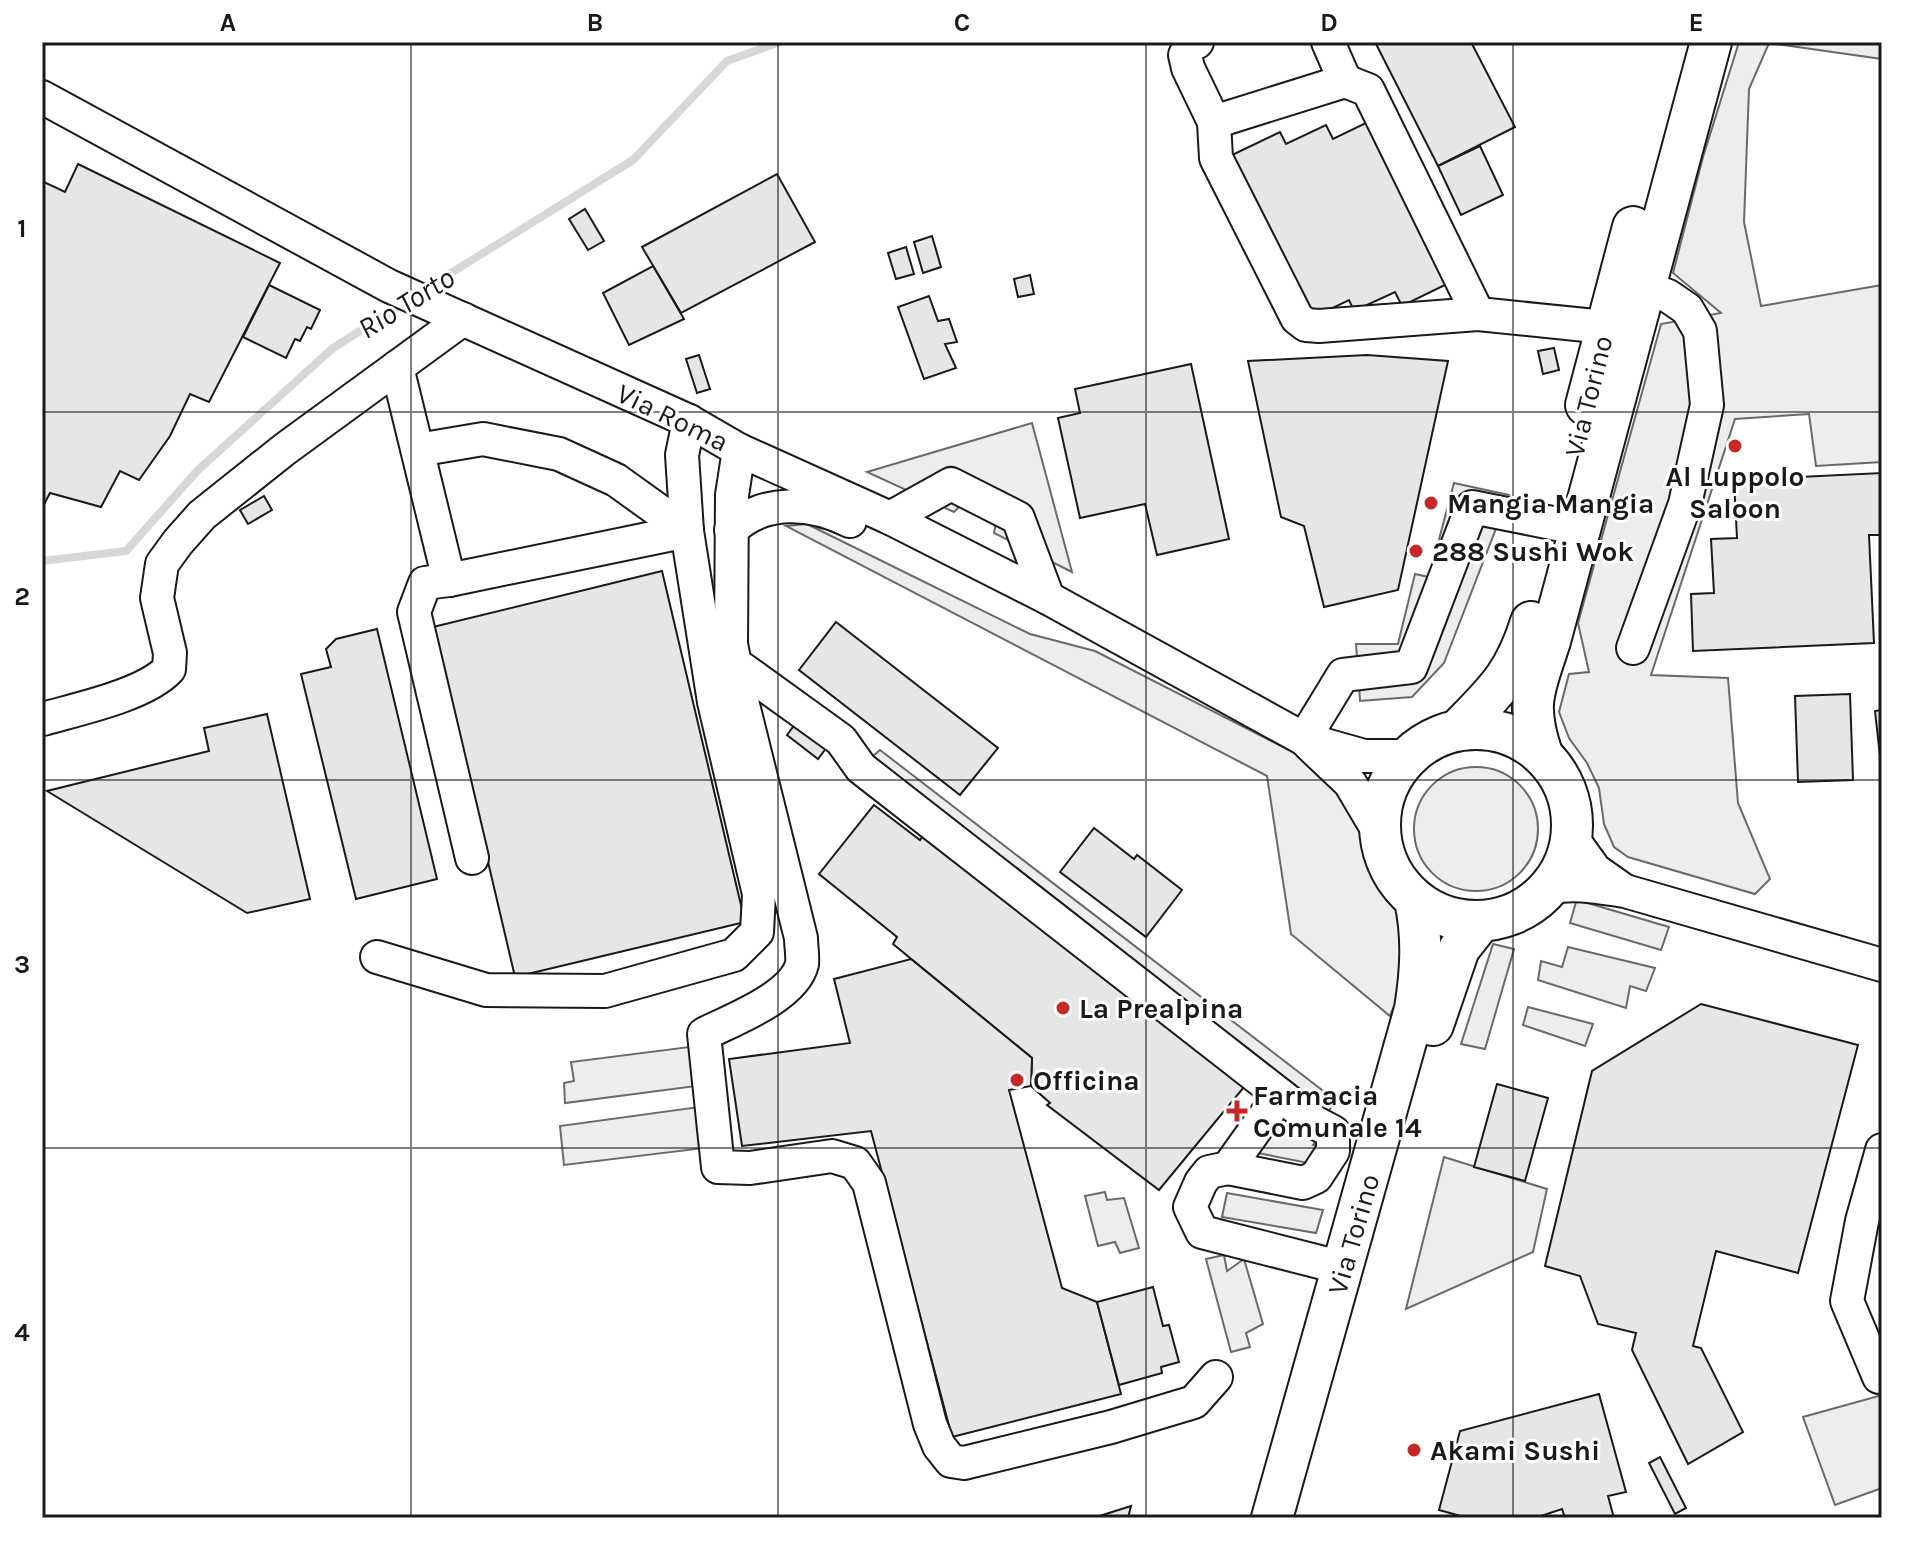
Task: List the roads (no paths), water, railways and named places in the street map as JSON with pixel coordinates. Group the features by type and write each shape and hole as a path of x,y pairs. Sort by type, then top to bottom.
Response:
{"main road":[{"name":"Via Torino","path":"1458,730 1504,683 1521,654 1557,524 1605,327 1685,42"},
{"path":"1542,754 1517,737 1488,729 1458,730 1431,739 1408,756 1391,778 1381,804 1379,832 1385,858 1397,881 1415,900 1457,920 1481,921 1506,916 1529,905 1548,888 1563,867 1572,838 1571,807 1561,779 1542,754 1532,725 1532,699 1711,42"},
{"name":"Via Torino","path":"1272,1518 1415,1009 1421,969 1421,929 1415,900"},
{"name":"Via Torino","path":"1296,1518 1441,994 1459,949 1481,921"}],"street":[{"path":"1197,42 1192,43 1185,55 1188,68 1214,122 1216,158 1297,318 1306,325 1478,314 1605,327"},
{"path":"1328,42 1345,81"},
{"path":"1214,122 1345,81 1368,90 1478,314"},
{"name":"Via Roma","path":"42,97 389,286 689,421 739,450 890,518 1082,616 1304,739"},
{"path":"1633,648 1685,504 1707,405 1700,331 1687,309 1668,296 1645,287"},
{"path":"43,719 158,681 169,669 170,653 157,598 162,564 178,542 202,515 285,449 463,319"},
{"path":"397,367 449,580"},
{"path":"377,957 486,990 605,991 734,955 757,932 759,894 714,702 687,531 682,455 689,421"},
{"path":"418,450 483,439 559,454 616,480 687,531"},
{"path":"739,450 732,495 731,644 743,705 801,938 802,963 795,979 769,1001 704,1034 718,1167 750,1168 832,1156 855,1163 869,1183 930,1424 939,1446 951,1461 964,1463 1111,1427 1194,1402 1216,1377"},
{"path":"890,518 951,484 1018,518 1048,598"},
{"path":"731,530 743,517 773,507 804,505 829,510 1012,604 1082,616"},
{"path":"1304,739 1343,675 1411,667 1472,507 1557,524"},
{"path":"472,858 414,612 425,583 687,531"},
{"path":"737,665 841,740 861,768 1316,1123 1333,1132 1333,1151 1316,1177 1303,1183 1228,1168 1209,1172 1190,1207 1202,1232 1343,1268"},
{"path":"1304,739 1364,756 1408,756"},
{"path":"1304,739 1350,783 1379,832"},
{"path":"1572,838 1595,870 1625,891"},
{"path":"1548,888 1583,884 1625,891 1882,965"},
{"path":"1228,1168 1280,1095"},
{"path":"1882,1150 1862,1221 1847,1301 1879,1377 1882,1376"}],"waterway":[{"name":"Rio Torto","path":"422,291 633,160 727,61 780,42"},
{"name":"Rio Torto","path":"42,561 126,551 198,470 333,348 404,303"}],"place":[{"name":"Al Luppolo Saloon","path":"1735,446"},
{"name":"Mangia Mangia","path":"1431,503"},
{"name":"288 Sushi Wok","path":"1416,551"},
{"name":"La Prealpina","path":"1063,1008"},
{"name":"Officina","path":"1017,1080"},
{"name":"Farmacia Comunale 14","path":"1237,1111"},
{"name":"Akami Sushi","path":"1414,1450"}]}
